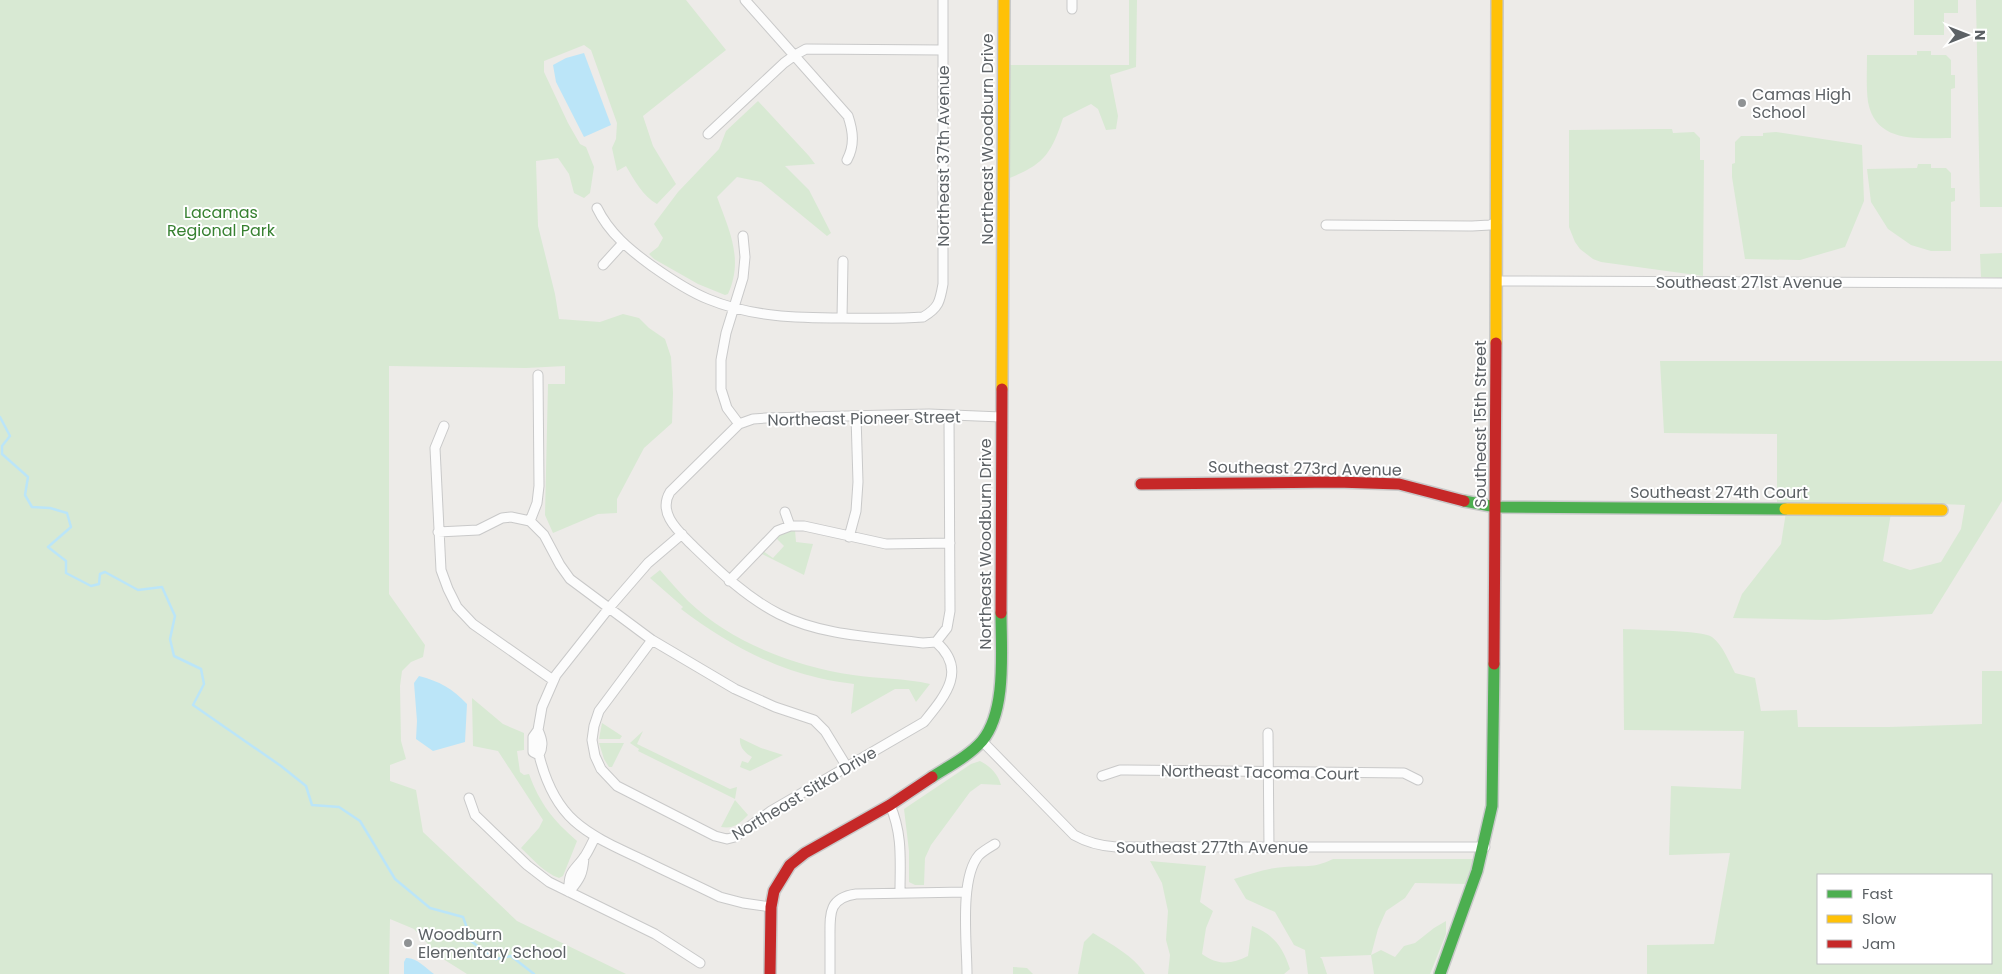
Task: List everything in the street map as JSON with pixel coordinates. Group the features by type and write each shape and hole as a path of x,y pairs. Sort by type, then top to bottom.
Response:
{"street":[{"path":"745,0 848,116 853,140 851,153 847,160"},
{"name":"Northeast 37th Avenue","path":"842,318 923,317 935,310 941,296 943,284 943,0"},
{"name":"Northeast Woodburn Drive","path":"770,974 771,906 774,891 790,865 805,853 890,805 968,754 982,741 993,724 999,693 1004,0"},
{"name":"Southeast 15th Street","path":"1440,974 1477,876 1492,806 1496,507 1497,0"},
{"path":"708,134 794,55 813,48 942,50"},
{"path":"598,208 604,223 623,243 672,280 708,299 734,307 781,317 842,318 843,261"},
{"path":"1326,225 1472,226 1490,225 1497,222"},
{"path":"743,236 745,257 743,278 734,307 722,360 720,389 727,408 739,424 670,492 667,497 666,506 668,518 729,580 779,614 805,624 840,633 923,643 936,642 944,634 949,623 950,610 949,416"},
{"path":"603,265 623,243"},
{"name":"Southeast 271st Avenue","path":"1496,281 2002,283"},
{"path":"530,521 538,503 539,486 538,375"},
{"name":"Northeast Pioneer Street","path":"739,424 753,419 766,418 928,414 1001,417"},
{"path":"849,537 856,511 858,482 856,416"},
{"path":"444,426 435,448 441,570 448,590 457,607 473,624 553,680"},
{"name":"Southeast 273rd Avenue","path":"1141,484 1337,482 1399,484 1464,501 1496,507"},
{"name":"Southeast 274th Court","path":"1496,507 1942,510"},
{"path":"785,512 790,526"},
{"path":"438,532 478,530 502,518 511,517 530,521 544,535 570,579 652,640 754,699 814,720 825,731 847,767"},
{"path":"729,580 776,531 790,526 804,526 886,544 950,543"},
{"path":"682,534 648,563 609,608 553,680 542,707 538,730 533,737 533,752 539,755 543,773 554,797 570,817 595,837 720,897 743,903 771,906"},
{"name":"Northeast Sitka Drive","path":"652,640 599,711 592,740 595,756 601,769 618,786 715,836 727,839 736,837 771,811 924,722 944,699 952,674 948,655 936,642"},
{"path":"1268,733 1269,848"},
{"name":"Southeast 277th Avenue","path":"982,741 1074,834 1086,841 1099,845 1116,847 1269,848 1484,847"},
{"name":"Northeast Tacoma Court","path":"1102,776 1120,770 1404,773 1418,780"},
{"path":"469,798 475,815 527,865 549,882 655,934 700,963"},
{"path":"890,805 898,822 900,838 900,893"},
{"path":"569,892 584,870 584,857 595,837"},
{"path":"968,974 966,892 971,870 979,855 995,844"},
{"path":"830,974 830,915 833,906 838,900 847,895 856,894 966,892"}],"green space":[{"name":"Lacamas Regional Park","path":"0,0 686,0 726,50 643,116 653,146 676,184 657,204 643,192 626,166 617,171 612,148 616,139 617,123 591,50 584,45 544,61 544,72 568,123 580,144 586,147 594,167 590,193 584,198 574,193 569,174 558,158 536,161 538,226 555,294 559,319 600,322 623,314 639,318 665,339 671,357 672,423 644,448 617,499 617,513 598,514 553,533 545,515 548,384 565,384 565,366 526,368 389,366 389,594 425,645 423,657 411,662 402,671 400,686 401,741 406,759 390,765 390,781 416,790 423,832 517,921 626,974 467,974 440,957 414,929 390,919 389,974 0,974"},
{"path":"1129,0 1137,0 1136,67 1110,75 1118,116 1116,129 1106,130 1098,109 1091,104 1063,118 1050,150 1044,157 1029,169 1007,179 1007,65 1129,65"},
{"path":"1914,0 1958,0 1958,13 1944,13 1944,35 1914,35"},
{"path":"1976,0 2002,0 2002,207 1980,207"},
{"path":"1917,51 1931,51 1931,55 1946,55 1951,60 1951,75 1955,75 1955,88 1951,89 1951,138 1900,136 1889,132 1873,116 1867,96 1867,55 1917,55"},
{"path":"758,101 815,164 785,166 809,190 831,233 827,236 761,182 737,177 717,197 730,233 735,257 733,281 728,294 725,295 698,284 654,259 649,254 658,247 663,238 654,224 678,192 719,149 726,131"},
{"path":"1672,129 1673,133 1694,132 1700,138 1700,160 1704,160 1703,276 1601,262 1593,259 1580,249 1569,227 1569,130"},
{"path":"1776,132 1862,145 1864,201 1845,247 1800,260 1745,259 1732,177 1732,164 1735,163 1735,142 1741,136 1763,136 1763,133"},
{"path":"1918,164 1931,164 1931,168 1946,168 1951,173 1951,188 1955,188 1955,201 1951,202 1951,251 1931,251 1911,245 1888,229 1871,202 1867,169 1917,168"},
{"path":"2002,253 2002,278 1981,277 1980,254"},
{"path":"1660,361 2002,361 2002,501 1932,614 1826,620 1733,618 1742,594 1781,544 1786,512 1891,513 1883,561 1910,570 1941,562 1961,529 1965,505 1919,503 1777,508 1777,434 1664,433"},
{"path":"795,530 796,542 813,544 804,575 760,553 763,551 773,558 784,546 776,538 785,532"},
{"path":"660,570 688,601 705,616 744,640 786,659 831,671 930,684 916,702 909,689 895,689 851,714 854,684 819,678 782,667 729,642 681,609 683,607 650,578"},
{"path":"1623,629 1696,633 1712,637 1723,649 1735,673 1755,678 1761,711 1797,710 1798,727 1982,724 1982,671 2002,671 2002,974 1647,974 1647,945 1714,944 1730,853 1669,855 1671,786 1741,789 1744,731 1624,730"},
{"path":"472,698 503,724 524,733 524,750 517,751 520,772 524,775 529,774 548,811 577,841 563,876 559,878 543,869 521,848 539,828 543,820 498,751 473,746"},
{"path":"602,723 622,736 620,739 599,739"},
{"path":"643,731 637,744 730,789 737,787 735,799 638,751 639,749 630,743"},
{"path":"740,738 761,748 783,755 750,771 740,767 742,761 748,763 752,757 743,749 740,744"},
{"path":"599,743 624,743 612,767 609,767 604,759"},
{"path":"980,761 993,771 1001,785 981,784 970,792 931,845 925,858 924,885 915,885 909,882 909,851 904,809 971,764"},
{"path":"735,800 748,815 736,825 721,827"},
{"path":"1333,859 1476,859 1468,884 1415,883 1405,898 1386,911 1378,929 1371,955 1320,957 1327,974 1308,974 1305,950 1294,945 1275,912 1246,899 1234,879 1271,869 1314,865"},
{"path":"1150,861 1206,866 1200,902 1213,911 1206,928 1202,954 1219,962 1236,961 1248,956 1252,926 1266,933 1277,943 1290,969 1284,974 1168,974 1170,955 1166,940 1168,911 1162,883"},
{"path":"1446,921 1446,934 1430,974 1374,974 1371,955 1381,950 1395,957 1404,946 1415,943"},
{"path":"1093,933 1128,956 1145,974 1078,974 1084,942"},
{"path":"1013,967 1027,968 1033,974 1013,974"}],"water":[{"path":"584,53 611,125 584,137 556,82 553,65 566,58"},
{"path":"419,676 445,686 467,704 465,742 433,751 416,739 417,721 414,683"},
{"path":"406,958 417,961 434,974 404,974"}],"waterway":[{"path":"0,417 10,436 2,446 2,454 28,477 25,495 32,507 50,508 67,513 71,527 48,547 66,561 66,573 91,586 99,584 100,574 105,572 138,590 162,587 175,616 170,639 174,656 201,669 204,684 193,705 281,766 306,786 312,805 339,807 360,821 395,879 430,908 463,917 472,942 496,959 511,956 534,974"}],"traffic: fast":[{"path":"1464,501 1496,507 1785,509"},
{"path":"932,777 959,760 982,741 996,714 1002,662 1001,613"},
{"path":"1440,974 1477,871 1492,806 1494,664"}],"traffic: slow":[{"path":"1002,389 1004,0"},
{"path":"1496,343 1497,0"},
{"path":"1785,509 1942,510"}],"traffic: jam":[{"path":"1494,664 1496,343"},
{"path":"1001,613 1002,389"},
{"path":"1141,484 1337,482 1399,484 1464,501"},
{"path":"770,974 771,907 774,891 790,865 805,853 890,805 932,777"}],"place":[{"name":"Camas High School","path":"1742,103"},
{"name":"Woodburn Elementary School","path":"408,943"}]}
